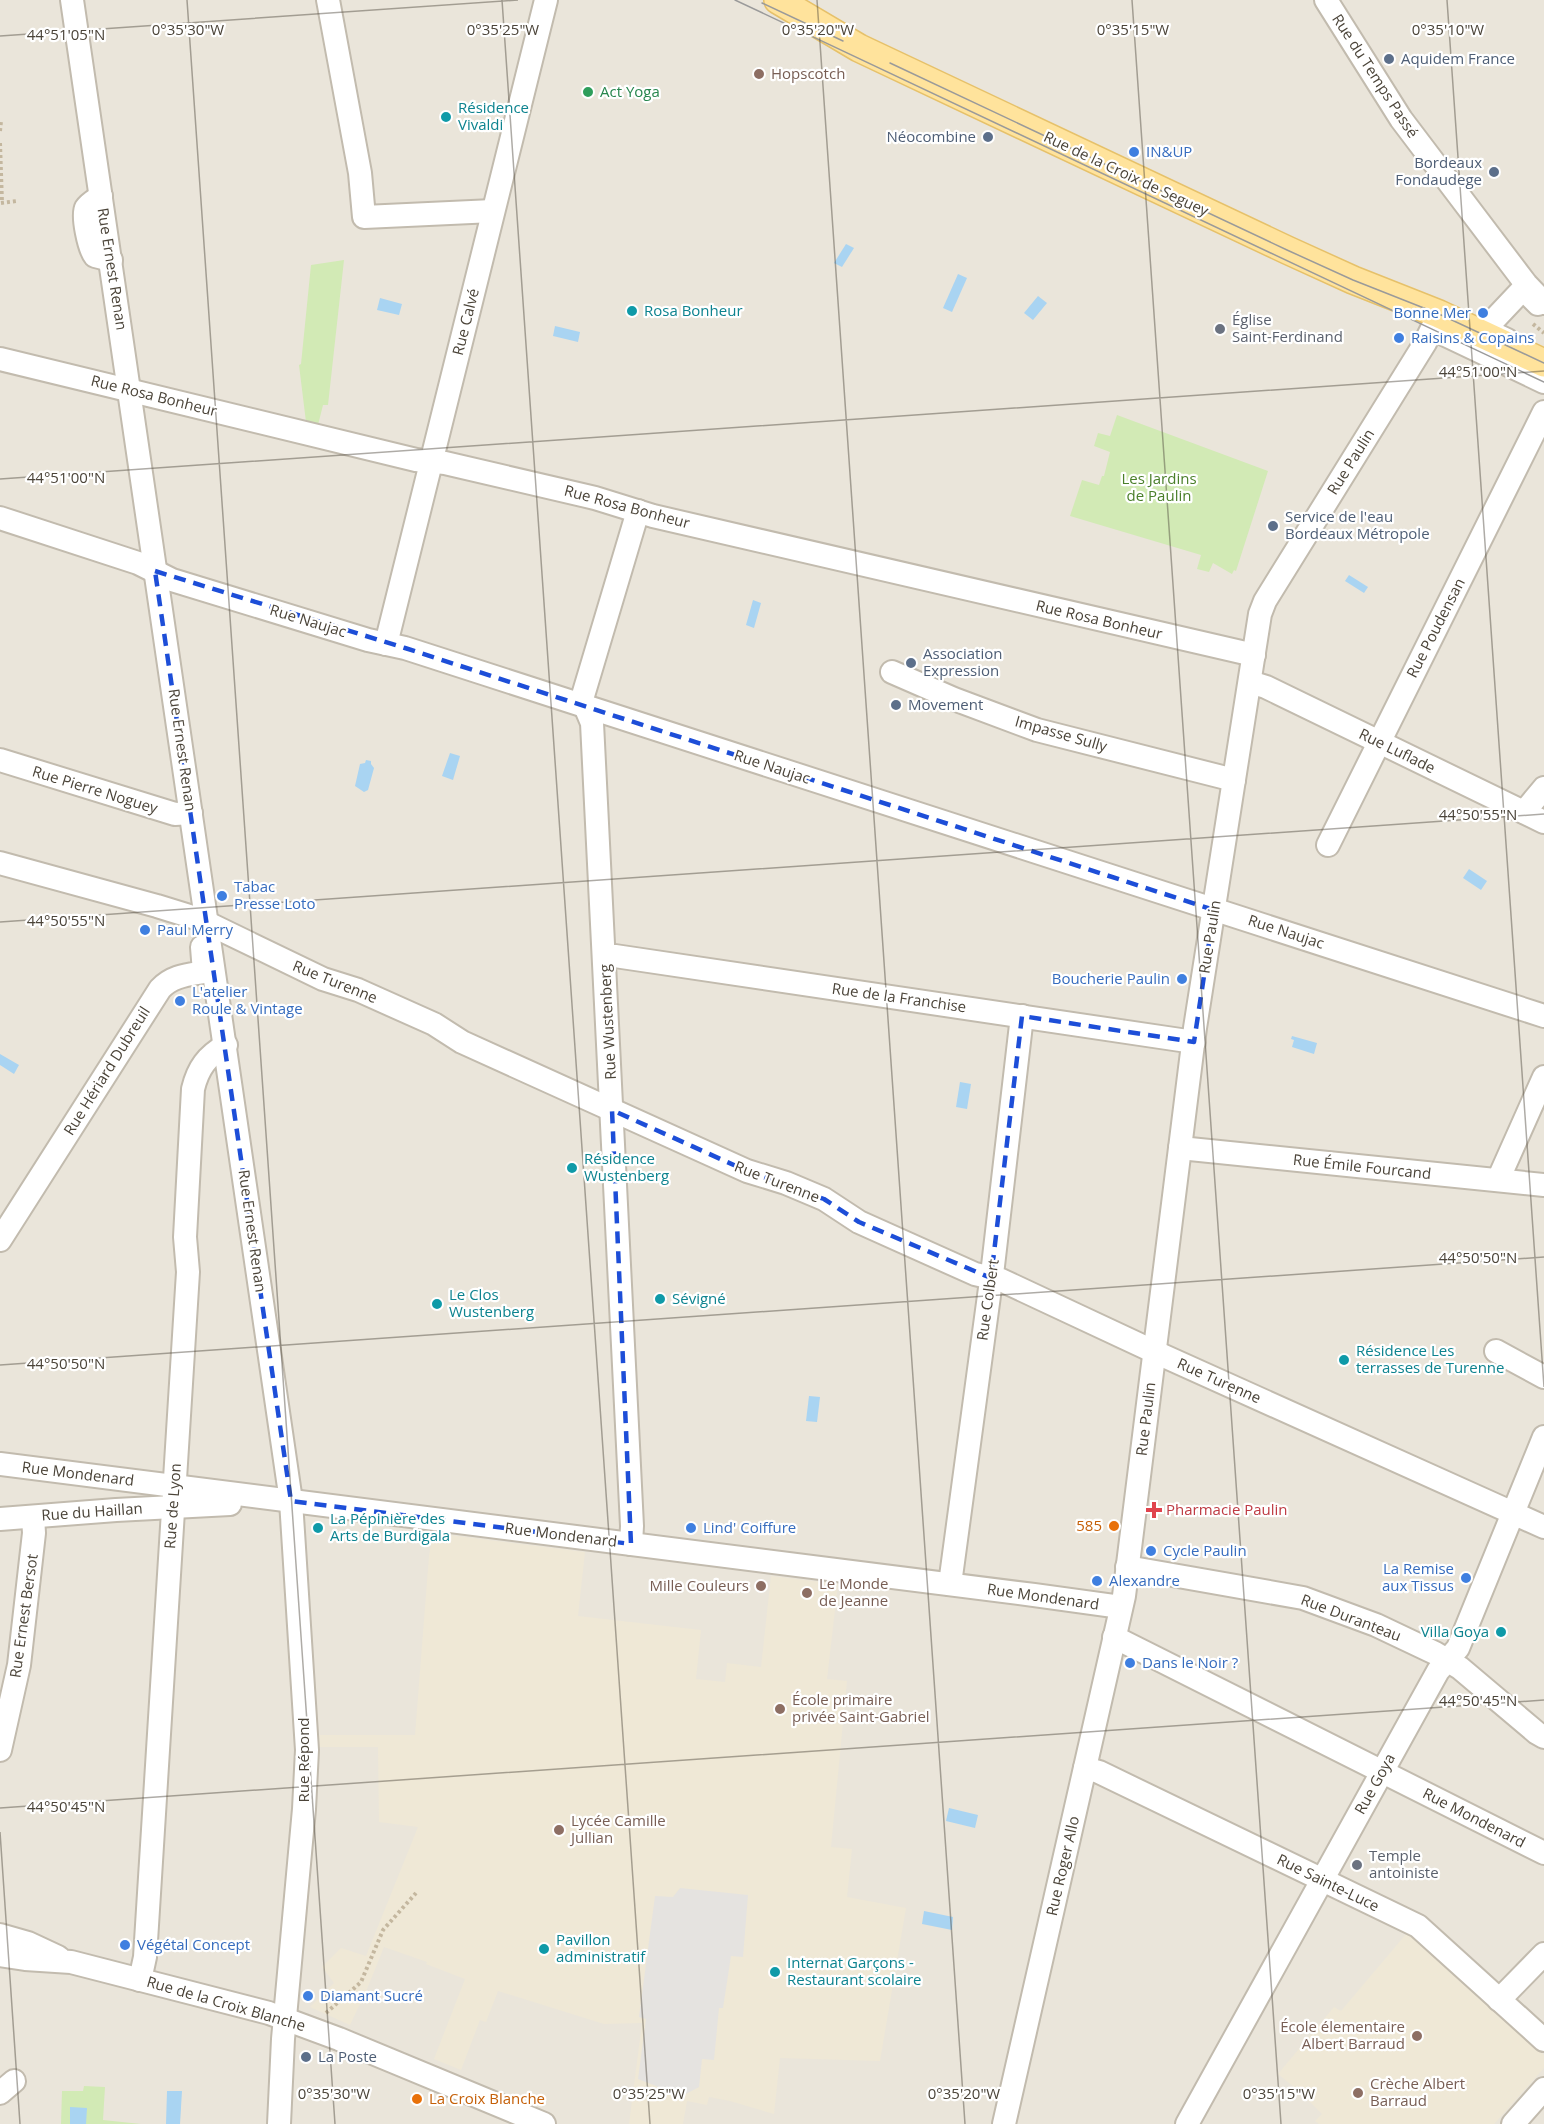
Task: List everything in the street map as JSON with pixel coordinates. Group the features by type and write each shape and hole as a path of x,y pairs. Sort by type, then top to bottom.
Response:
{"main road":[{"name":"Rue de la Croix de Seguey","path":"778,0 859,48 1353,280 1436,322 1480,333 1544,363"}],"street":[{"name":"Rue Ernest Renan","path":"72,0 191,813 203,921"},
{"path":"328,0 360,173 364,217 493,211"},
{"name":"Rue Calvé","path":"386,644 546,0"},
{"name":"Rue du Temps Passé","path":"1326,0 1401,119 1542,298"},
{"path":"1542,298 1523,289 1486,330 1544,357"},
{"path":"1436,322 1544,382"},
{"name":"Rue Paulin","path":"1121,1607 1194,1042 1260,614 1265,601 1436,322"},
{"name":"Rue Rosa Bonheur","path":"0,359 393,454 595,498 638,511 913,577 1254,655"},
{"name":"Rue Poudensan","path":"1329,845 1544,412"},
{"name":"Rue Wustenberg","path":"631,1544 613,1110 592,723 582,699 638,511"},
{"name":"Rue Naujac","path":"0,518 138,563 172,580 405,648 1544,1016"},
{"name":"Impasse Sully","path":"892,672 954,699 1037,730 1234,780"},
{"name":"Rue Luflade","path":"1250,682 1258,683 1534,817"},
{"name":"Rue Pierre Noguey","path":"0,760 175,814 191,813"},
{"path":"1534,817 1544,788"},
{"name":"Rue Turenne","path":"0,864 157,906 203,921 323,979 358,990 434,1024 462,1042 747,1171 786,1183 824,1199 859,1222 975,1274 1001,1280 1544,1527"},
{"path":"203,921 209,971"},
{"name":"Rue de la Franchise","path":"605,956 1194,1042"},
{"name":"Rue Ernest Renan","path":"209,971 226,1045 291,1501"},
{"name":"Rue Hériard Dubreuil","path":"0,1240 160,989 167,981 177,977 209,971"},
{"name":"Rue Colbert","path":"950,1584 991,1278 1022,1016"},
{"name":"Rue de Lyon","path":"140,1980 145,1957 188,1272 185,1237 193,1089 202,1064 214,1052 226,1045"},
{"path":"1498,1180 1544,1077"},
{"name":"Rue Émile Fourcand","path":"1180,1148 1544,1185"},
{"path":"1496,1351 1544,1377"},
{"name":"Rue Goya","path":"1186,2124 1438,1671 1458,1648 1544,1437"},
{"name":"Rue Mondenard","path":"0,1464 174,1496"},
{"name":"Rue du Haillan","path":"0,1519 33,1517 174,1496 291,1501"},
{"name":"Rue Mondenard","path":"291,1501 1121,1607"},
{"name":"Rue Répond","path":"279,2124 285,2019 304,1809 307,1750 291,1501"},
{"name":"Rue Ernest Bersot","path":"0,1750 22,1646 34,1533 33,1517"},
{"name":"Rue Duranteau","path":"1127,1568 1303,1598 1376,1625 1460,1668 1544,1737"},
{"name":"Rue Roger Allo","path":"1004,2124 1121,1607"},
{"name":"Rue Mondenard","path":"1114,1637 1544,1853"},
{"name":"Rue Sainte-Luce","path":"1085,1768 1099,1772 1418,1926 1544,2040"},
{"name":"Rue de la Croix Blanche","path":"0,1935 28,1943 71,1962 285,2019 544,2124"},
{"path":"1499,2000 1544,1954"},
{"name":"Rue de la Croix Blanche","path":"0,1955 71,1962"},
{"path":"1513,2124 1544,2088"}],"path":[{"path":"0,131 1,121"},
{"path":"0,143 1,203 17,201"},
{"path":"310,2028 361,1982 383,1930 416,1893"}],"highlighted area":[{"path":"155,571 405,648 1214,910 1194,1042 1022,1016 991,1278 859,1222 824,1199 747,1171 612,1110 631,1544 291,1501"}],"shaded area":[{"path":"0,0 1544,0 1544,2124 0,2124"},
{"name":"Lycée Camille Jullian","path":"433,1533 585,1552 578,1616 701,1630 696,1679 725,1682 727,1663 761,1667 771,1576 838,1584 827,1679 847,1681 831,1847 852,1849 847,1897 906,1908 880,2061 780,2058 774,2114 709,2097 707,2105 687,2101 683,2124 629,2124 642,2023 604,2024 498,1991 486,2022 480,2020 461,2070 434,2059 465,1979 426,1964 427,1962 384,1947 350,2025 310,2007 334,1983 322,1967 341,1948 366,1956 418,1827 379,1822 378,1747 318,1747 318,1735 415,1735 429,1556"},
{"path":"680,1888 748,1895 743,1957 731,1956 723,2008 719,2008 714,2060 702,2059 699,2087 682,2096 638,2079 646,2019 639,2017 655,1896 673,1897"},
{"name":"École élementaire Albert Barraud","path":"1407,1933 1440,1959 1544,2055 1544,2068 1494,2124 1319,2124 1315,2121 1322,2114 1278,2074 1334,2007 1341,2011"}],"green space":[{"path":"344,260 328,405 323,405 318,425 306,422 299,365 301,364 311,265"},
{"name":"Les Jardins de Paulin","path":"1117,415 1268,471 1236,571 1234,570 1232,574 1213,563 1209,572 1197,569 1201,555 1070,516 1082,480 1099,485 1104,476 1110,452 1094,446 1098,433 1110,436"},
{"path":"84,2086 105,2087 103,2120 141,2124 61,2124 62,2091 83,2091"}],"water":[{"path":"846,244 854,248 842,267 834,263"},
{"path":"958,274 967,278 952,312 943,308"},
{"path":"1038,296 1047,303 1033,320 1024,313"},
{"path":"380,298 402,304 399,315 377,310"},
{"path":"555,326 580,332 578,342 553,336"},
{"path":"1349,575 1368,587 1364,593 1345,581"},
{"path":"753,600 761,603 754,628 746,625"},
{"path":"450,753 460,756 453,780 442,776"},
{"path":"366,760 371,761 374,768 368,790 364,792 355,786 360,764 365,763"},
{"path":"1469,869 1487,881 1481,890 1463,878"},
{"path":"1292,1036 1317,1043 1314,1054 1292,1047 1294,1040 1291,1039"},
{"path":"0,1054 19,1065 14,1074 0,1065"},
{"path":"960,1082 971,1084 967,1109 956,1107"},
{"path":"809,1396 820,1397 817,1422 806,1421"},
{"path":"949,1808 978,1815 975,1828 946,1821"},
{"path":"924,1911 953,1917 952,1930 922,1924"},
{"path":"167,2091 182,2091 180,2124 166,2124"},
{"path":"70,2107 87,2108 86,2124 70,2124"}],"tram line":[{"path":"735,0 1544,382"},
{"path":"762,3 843,41"},
{"path":"890,63 1287,250 1353,280 1439,314 1544,363"}],"place":[{"name":"Aquidem France","path":"1389,59"},
{"name":"Hopscotch","path":"759,74"},
{"name":"Act Yoga","path":"588,92"},
{"name":"Résidence Vivaldi","path":"446,117"},
{"name":"Néocombine","path":"988,137"},
{"name":"IN&UP","path":"1134,152"},
{"name":"Bordeaux Fondaudege","path":"1494,172"},
{"name":"Rosa Bonheur","path":"632,311"},
{"name":"Bonne Mer","path":"1483,313"},
{"name":"Église Saint-Ferdinand","path":"1220,329"},
{"name":"Raisins & Copains","path":"1399,338"},
{"name":"Service de l'eau Bordeaux Métropole","path":"1273,526"},
{"name":"Association Expression","path":"911,663"},
{"name":"Movement","path":"896,705"},
{"name":"Tabac Presse Loto","path":"222,896"},
{"name":"Paul Merry","path":"145,930"},
{"name":"Boucherie Paulin","path":"1182,979"},
{"name":"L'atelier Roule & Vintage","path":"180,1001"},
{"name":"Résidence Wustenberg","path":"572,1168"},
{"name":"Sévigné","path":"660,1299"},
{"name":"Le Clos Wustenberg","path":"437,1304"},
{"name":"Résidence Les terrasses de Turenne","path":"1344,1360"},
{"name":"Pharmacie Paulin","path":"1154,1510"},
{"name":"585","path":"1114,1526"},
{"name":"La Pépinière des Arts de Burdigala","path":"318,1528"},
{"name":"Lind' Coiffure","path":"691,1528"},
{"name":"Cycle Paulin","path":"1151,1551"},
{"name":"La Remise aux Tissus","path":"1466,1578"},
{"name":"Alexandre","path":"1097,1581"},
{"name":"Mille Couleurs","path":"761,1586"},
{"name":"Le Monde de Jeanne","path":"807,1593"},
{"name":"Villa Goya","path":"1501,1632"},
{"name":"Dans le Noir ?","path":"1130,1663"},
{"name":"École primaire privée Saint-Gabriel","path":"780,1709"},
{"name":"Lycée Camille Jullian","path":"559,1830"},
{"name":"Temple antoiniste","path":"1357,1865"},
{"name":"Végétal Concept","path":"125,1945"},
{"name":"Pavillon administratif","path":"544,1949"},
{"name":"Internat Garçons - Restaurant scolaire","path":"775,1972"},
{"name":"Diamant Sucré","path":"308,1996"},
{"name":"École élementaire Albert Barraud","path":"1417,2036"},
{"name":"La Poste","path":"306,2057"},
{"name":"Crèche Albert Barraud","path":"1358,2093"},
{"name":"La Croix Blanche","path":"417,2099"}]}
